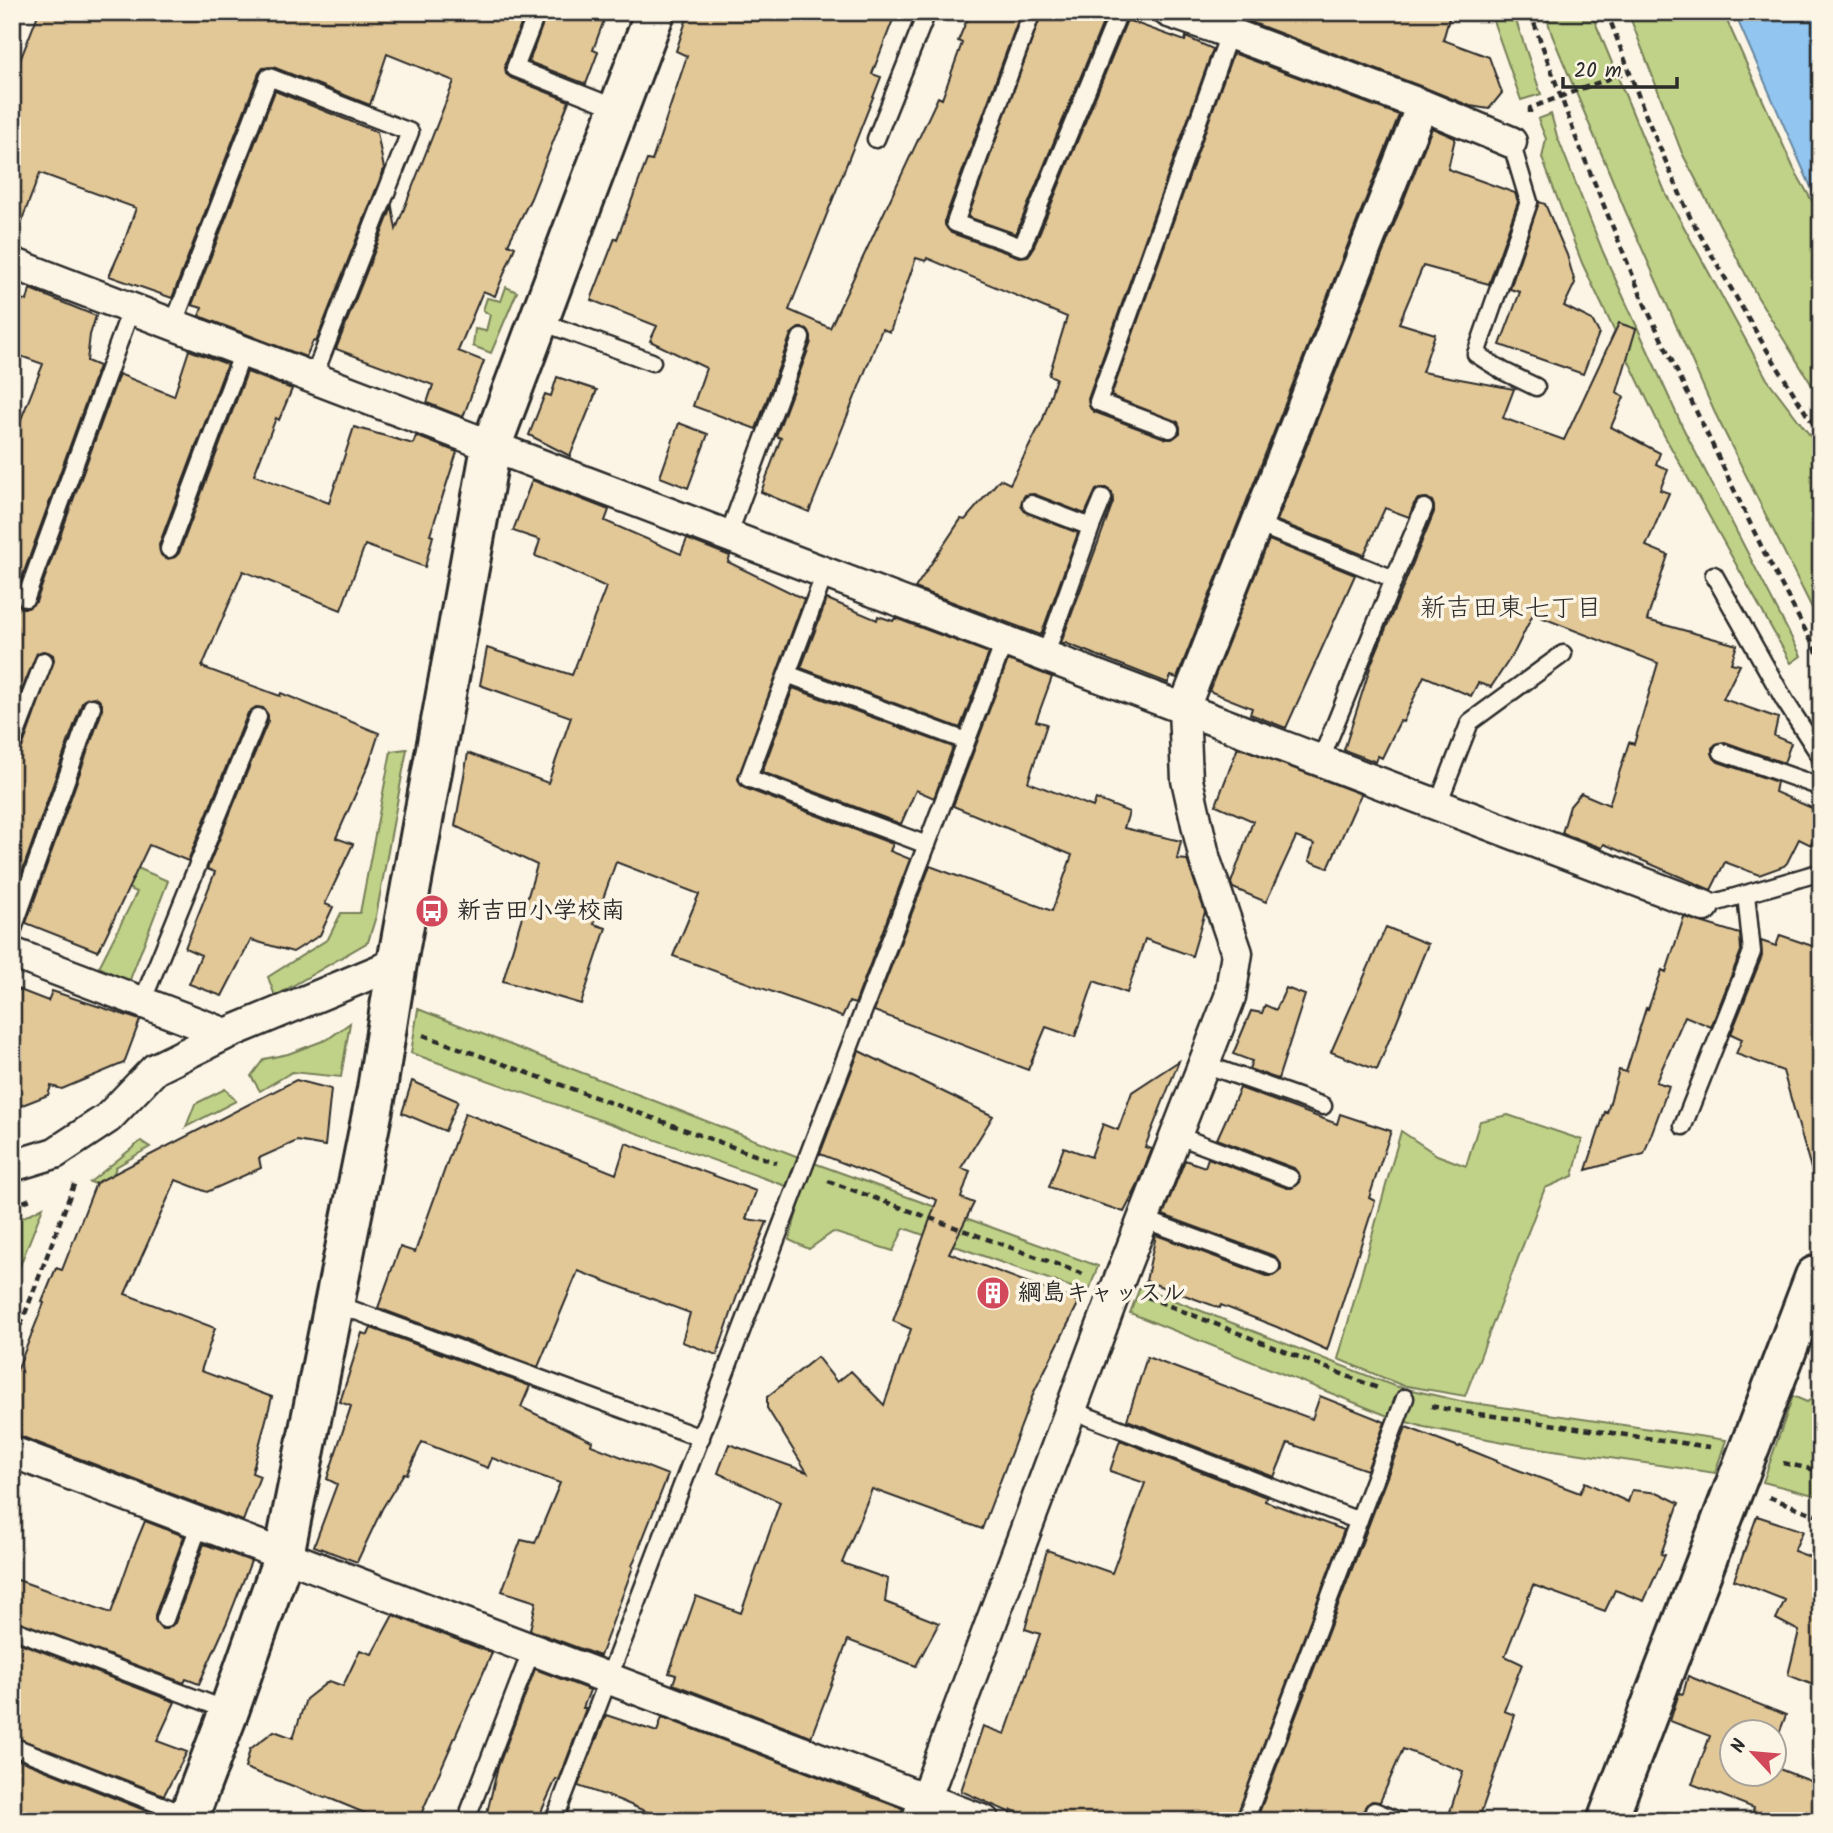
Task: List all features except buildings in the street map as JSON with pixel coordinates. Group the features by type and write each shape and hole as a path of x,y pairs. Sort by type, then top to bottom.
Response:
{"street":[{"path":"188,1818 284,1555 377,1088 397,963 491,447 655,12"},
{"path":"1170,12 1222,25 1511,142"},
{"path":"922,1810 1117,1286 1230,997 1237,953 1205,860 1187,780 1184,708 1422,105"},
{"path":"12,263 1704,906"},
{"path":"12,953 226,1034"},
{"path":"12,1166 55,1153 108,1118 155,1069 226,1034 397,963"},
{"path":"1607,1821 1818,1268"},
{"path":"12,1452 532,1649 922,1810 984,1821"}],"lane":[{"path":"537,12 515,68 619,109"},
{"path":"876,139 927,12"},
{"path":"1032,12 955,223 1022,247 1119,12"},
{"path":"1170,429 1098,402 1222,25"},
{"path":"173,325 269,77 282,82 410,132 313,379"},
{"path":"1511,142 1528,202 1476,354 1536,387"},
{"path":"26,598 131,309"},
{"path":"539,321 652,362"},
{"path":"728,536 801,338"},
{"path":"169,549 243,352"},
{"path":"1045,656 1103,498"},
{"path":"1031,504 1091,527"},
{"path":"1321,759 1424,508"},
{"path":"1257,524 1394,579"},
{"path":"825,573 748,778 927,845"},
{"path":"1714,575 1785,701 1821,757"},
{"path":"554,1821 1005,640"},
{"path":"1438,804 1470,722 1563,654"},
{"path":"12,744 44,662"},
{"path":"787,674 966,741"},
{"path":"12,932 92,707"},
{"path":"142,1002 258,717"},
{"path":"1722,752 1821,787"},
{"path":"1704,906 1821,872"},
{"path":"1683,1126 1752,952 1746,894"},
{"path":"1204,1064 1323,1106"},
{"path":"1176,1135 1290,1178"},
{"path":"1143,1219 1271,1266"},
{"path":"334,1303 701,1438"},
{"path":"1245,1821 1405,1398"},
{"path":"1071,1410 1359,1521"},
{"path":"166,1619 200,1523"},
{"path":"12,1629 229,1711"},
{"path":"470,1810 532,1649"},
{"path":"12,1746 188,1818"},
{"path":"1374,1811 1399,1821"}],"path":[{"path":"1530,12 1561,97 1645,305 1764,552 1821,660"},
{"path":"1607,12 1646,116 1690,217 1759,337 1821,433"},
{"path":"1545,103 1629,71"},
{"path":"387,1022 1117,1286 1405,1398 1451,1410 1723,1449 1741,1469 1821,1517"},
{"path":"12,1348 74,1183 81,1136"},
{"path":"62,1188 74,1183 84,1174"},
{"path":"12,1206 37,1197"}],"green space":[{"path":"1490,12 1513,12 1541,94 1521,100"},
{"path":"1545,12 1591,12 1666,194 1767,379 1821,450 1821,626 1714,411 1625,210 1552,35"},
{"path":"1628,12 1723,12 1794,169 1821,217 1821,400 1757,296 1682,153"},
{"path":"1551,114 1557,136 1603,252 1683,428 1801,656 1791,663 1664,435 1582,263 1542,158 1546,139 1538,119"},
{"path":"506,287 517,292 491,353 473,346 475,329 486,331 490,315 483,310 487,298 501,301"},
{"path":"407,749 376,916 368,942 275,996 268,977 328,939 341,913 360,913 391,751"},
{"path":"105,854 168,881 129,982 99,967 137,892 110,880"},
{"path":"418,1009 814,1163 1098,1266 1088,1293 904,1228 893,1251 833,1232 809,1249 789,1240 803,1192 411,1053"},
{"path":"350,1023 341,1077 292,1072 260,1091 251,1076 264,1059 288,1054 328,1039"},
{"path":"225,1089 236,1101 186,1127 195,1104"},
{"path":"1508,1115 1582,1140 1573,1176 1545,1188 1465,1396 1401,1385 1338,1359 1401,1131 1437,1155 1466,1166 1480,1121"},
{"path":"141,1141 150,1147 116,1167 109,1188 90,1182"},
{"path":"43,1207 12,1286 12,1223"},
{"path":"1140,1287 1394,1386 1460,1401 1726,1440 1715,1473 1525,1446 1424,1427 1393,1418 1130,1313"},
{"path":"1821,1392 1821,1497 1763,1482 1793,1396 1807,1402"}],"water":[{"path":"1734,12 1821,12 1821,210"}],"place":[{"name":"新吉田小学校南","path":"432,911"},
{"name":"綱島キャッスル","path":"993,1293"}],"district":[{"name":"新吉田東七丁目","path":"1511,609"}]}
